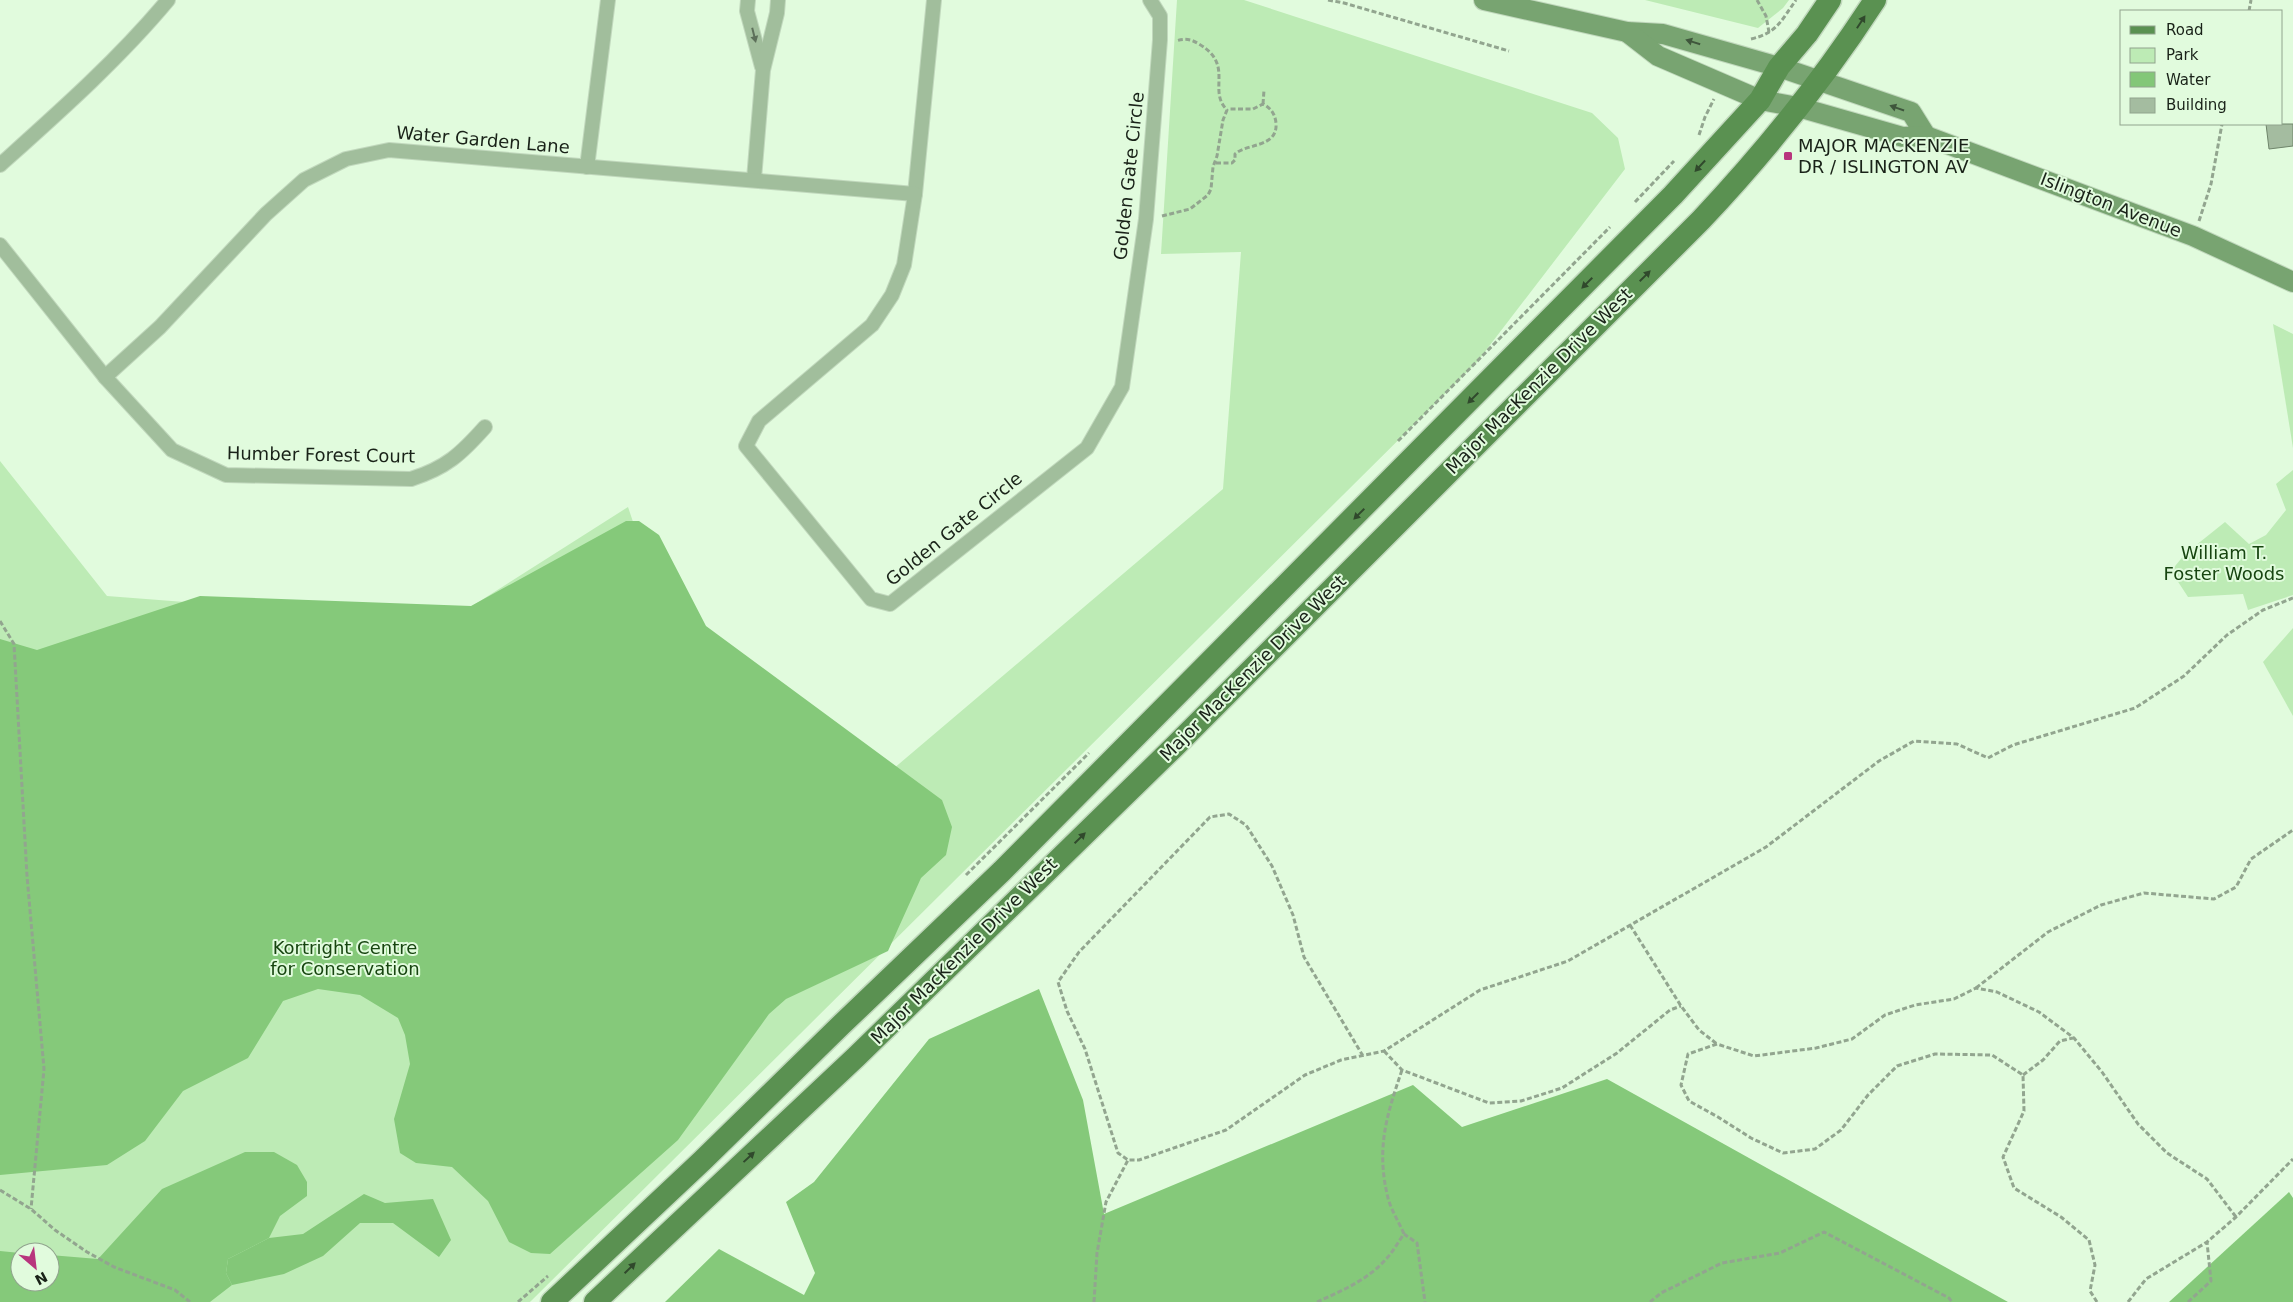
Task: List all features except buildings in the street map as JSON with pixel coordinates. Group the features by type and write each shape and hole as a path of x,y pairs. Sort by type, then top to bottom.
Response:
{"main road":[{"name":"Major MacKenzie Drive West","path":"552,1302 702,1161 1002,871 1673,195 1760,100 1779,67 1807,34 1830,0"},
{"name":"Major MacKenzie Drive West","path":"595,1302 856,1057 1181,740 1701,220 1743,176 1819,82 1874,0"}],"street":[{"path":"0,165 64,108 153,18 168,0"},
{"path":"587,167 608,0"},
{"path":"748,0 747,11 763,70"},
{"path":"754,179 763,70 777,13 778,0"},
{"name":"Golden Gate Circle","path":"934,0 915,194 904,265 888,303 872,325 759,421 746,446 871,599 890,604 1087,448 1122,387 1146,219 1160,40 1160,16 1150,0"},
{"name":"Islington Avenue","path":"1484,0 1627,32 1663,34 1779,67 1910,112 1926,136"},
{"name":"Islington Avenue","path":"1627,32 1658,56 1760,100 1798,108 1903,137 1926,136 2193,236 2293,282"},
{"name":"Water Garden Lane","path":"105,377 160,328 266,214 297,185 346,159 390,150 754,179 915,194"},
{"name":"Humber Forest Court","path":"0,245 105,377 172,450 226,476 411,479 433,472 449,463 464,451 485,427"}],"path":[{"path":"1328,0 1509,50"},
{"path":"1757,0 1766,16 1770,32"},
{"path":"1749,40 1770,32 1796,0"},
{"path":"1176,41 1184,38 1192,40 1212,53 1219,66 1221,100 1227,110"},
{"path":"1263,104 1264,90"},
{"path":"1216,163 1232,163 1238,150 1264,144 1272,136 1276,126 1275,116 1269,107 1263,104"},
{"path":"1227,110 1253,109 1263,104"},
{"path":"1146,219 1179,213 1198,204 1211,189 1212,172 1216,163 1223,120 1227,110"},
{"path":"1693,142 1699,135 1705,117"},
{"path":"2198,224 2211,184 2222,125"},
{"path":"1628,209 1680,155"},
{"path":"1397,442 1615,222"},
{"path":"1363,1056 1304,957 1293,915 1267,857 1246,825 1229,814 1210,817 1079,952 1058,982 1067,1011 1085,1049 1118,1153 1128,1160 1139,1160 1226,1130 1305,1075 1342,1060 1363,1056 1384,1050 1480,990 1568,961 1766,847 1879,761 1914,741 1957,744 1988,758 2013,745 2135,708 2184,676 2227,635 2263,610 2293,598"},
{"path":"0,621 14,644 28,876 44,1069 31,1209"},
{"path":"966,876 1091,750"},
{"path":"1630,925 1681,1006 1699,1030 1717,1044 1754,1056 1816,1048 1852,1039 1884,1015 1914,1004 1954,999 1976,988 2048,932 2101,905 2144,893 2214,899 2236,887 2251,859 2293,830"},
{"path":"1976,988 1997,992 2039,1012 2074,1038 2102,1072 2138,1124 2167,1154 2207,1179 2236,1217"},
{"path":"1384,1050 1402,1070 1489,1103 1521,1100 1562,1088 1617,1053 1670,1010 1681,1006"},
{"path":"2023,1076 2044,1060 2060,1041 2074,1038"},
{"path":"1717,1044 1688,1054 1681,1085 1689,1101 1751,1138 1783,1153 1815,1149 1841,1130 1868,1095 1897,1066 1935,1054 1992,1055 2023,1076"},
{"path":"1402,1070 1389,1109 1382,1146 1388,1199 1404,1234 1417,1243 1425,1302"},
{"path":"2023,1076 2024,1111 2003,1157 2014,1188 2062,1217 2089,1240 2095,1265 2090,1291 2097,1302"},
{"path":"2128,1302 2146,1279 2207,1242 2236,1217 2293,1159"},
{"path":"1094,1302 1097,1253 1106,1202 1128,1160"},
{"path":"0,1190 31,1209 55,1230 87,1252 114,1266 175,1290 190,1302"},
{"path":"1650,1302 1661,1293 1722,1263 1780,1253 1824,1232 1949,1298 1952,1302"},
{"path":"1317,1302 1344,1290 1375,1270 1388,1258 1404,1234"},
{"path":"2188,1302 2211,1281 2207,1242"},
{"path":"518,1302 555,1270"}],"green space":[{"name":"Kortright Centre for Conservation","path":"1177,0 1244,0 1592,113 1618,138 1625,169 1477,362 530,1302 0,1302 0,461 107,596 447,622 628,507 654,584 873,786 1223,489 1241,252 1161,254"},
{"path":"1645,0 1789,0 1783,8 1758,28"},
{"path":"2273,324 2293,334 2293,448"},
{"name":"William T. Foster Woods","path":"2293,470 2293,595 2248,610 2243,594 2188,597 2171,571 2185,554 2225,522 2249,544 2266,535 2286,510 2276,484"},
{"name":"Kortright Centre for Conservation","path":"626,521 639,521 659,535 706,626 942,800 952,827 946,855 921,878 888,951 786,999 769,1014 678,1140 550,1254 531,1253 509,1242 488,1201 452,1167 416,1163 400,1153 394,1119 410,1064 405,1035 398,1018 360,995 318,989 283,1001 248,1058 183,1091 145,1141 107,1165 0,1175 0,639 37,650 200,596 471,606"},
{"name":"William T. Foster Woods","path":"2293,628 2293,716 2263,662"},
{"path":"1039,989 1083,1100 1104,1214 1413,1085 1462,1127 1607,1079 2008,1302 665,1302 719,1249 804,1295 815,1273 786,1202 814,1182 929,1039"},
{"path":"245,1152 274,1152 297,1165 307,1182 307,1196 280,1216 269,1238 228,1259 226,1273 232,1285 210,1302 0,1302 0,1251 10,1252 10,1292 60,1292 60,1256 98,1259 162,1189"},
{"path":"2289,1192 2293,1198 2293,1302 2169,1302"}],"water":[{"path":"364,1194 385,1203 433,1199 451,1240 439,1257 393,1223 360,1223 323,1256 284,1274 232,1285 226,1273 228,1259 269,1238 303,1234"}],"place":[{"name":"MAJOR MACKENZIE DR / ISLINGTON AV","path":"1788,156"}]}
